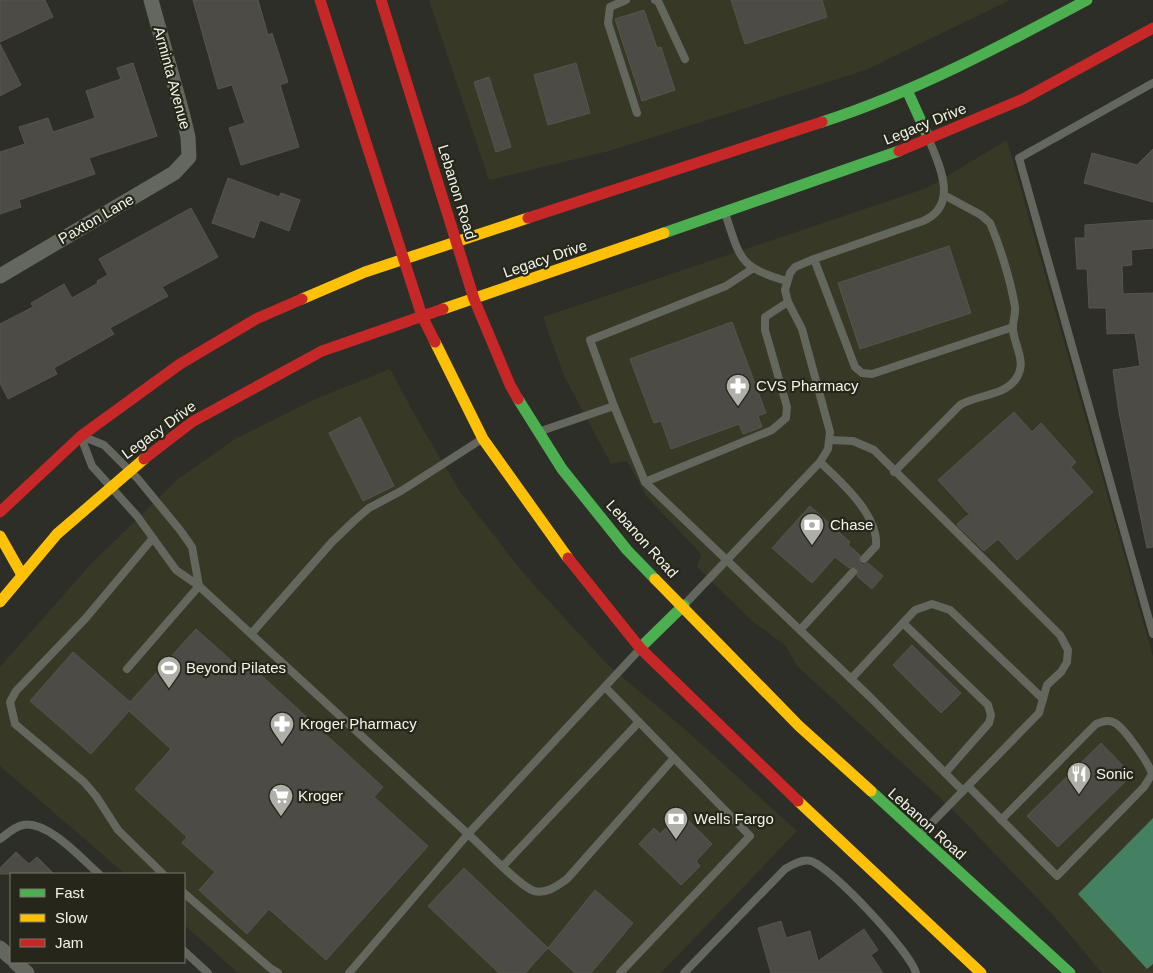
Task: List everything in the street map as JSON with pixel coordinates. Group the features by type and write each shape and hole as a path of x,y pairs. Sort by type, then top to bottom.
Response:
{"main road":[{"path":"320,0 402,259 422,316 483,439 553,540 640,648 742,748 981,973"},
{"name":"Lebanon Road","path":"381,0 474,299 510,385 562,469 627,550 684,605 799,726 918,837 1070,973"},
{"path":"0,512 81,436 180,364 256,319 402,259 841,116 967,64 1087,0"},
{"name":"Legacy Drive","path":"0,602 57,534 130,470 192,422 286,369 322,352 422,316 724,213 929,139 1023,99 1153,28"},
{"path":"907,90 929,139"},
{"path":"0,536 22,576"},
{"path":"7,570 22,576"},
{"path":"640,648 684,605"}],"street":[{"name":"Arminta Avenue","path":"151,0 186,129 190,149 188,157"},
{"name":"Paxton Lane","path":"0,276 157,184 174,173 188,157"},
{"path":"0,948 10,957"},
{"path":"16,963 27,973"}],"lane":[{"path":"626,0 610,7 608,23 637,113"},
{"path":"655,0 658,1 685,59"},
{"path":"1153,83 1019,158 1153,634"},
{"path":"684,605 727,562 820,462 828,450 830,440 802,330 788,302 787,281 795,267 814,258 931,218 940,208 944,195 943,173 929,139"},
{"path":"894,472 960,406 971,399 1004,389 1014,381 1022,360 1013,327 1016,314 1014,299 990,223 981,214 944,195"},
{"path":"724,213 740,256 752,269 787,281"},
{"path":"814,258 855,367 862,373 872,374 1013,327"},
{"path":"752,269 726,286 590,340 645,482 851,679 945,773 1001,820 1057,876 1144,787 1152,774 1149,763 1116,723 1106,720 1096,724 1001,820"},
{"path":"645,482 772,430 786,418 787,407 765,330 765,317 788,302"},
{"path":"539,432 614,406"},
{"path":"81,436 104,445 130,470 166,512 192,547 199,586"},
{"path":"81,436 92,466 112,486 176,570 199,586 503,866 534,891 546,891 567,879 674,758"},
{"path":"251,634 332,542 369,508 402,491 419,478 483,439"},
{"path":"830,440 853,440 868,446 1062,637 1068,650 1067,662 1061,672 1047,686 1039,713 918,837"},
{"path":"820,462 854,495 875,531 876,546 864,559"},
{"path":"153,538 85,619 16,691 10,702 15,724 23,733 84,782 96,796 118,830 162,873"},
{"path":"800,630 853,572"},
{"path":"127,669 199,586"},
{"path":"851,679 915,610 932,604 950,610 1043,699"},
{"path":"903,623 988,705 991,715 989,723 945,773"},
{"path":"349,973 468,834 640,648"},
{"path":"605,687 750,836 620,973"},
{"path":"503,866 639,722"},
{"path":"0,840 10,831 22,825 33,824 44,828 98,873"},
{"path":"684,973 786,869 796,863 808,860 834,877 901,946 914,965 916,973"},
{"path":"185,894 278,973"},
{"path":"185,952 208,973"}],"shaded area":[{"path":"429,0 1010,0 866,70 609,151 489,180"},
{"path":"1007,140 1153,656 1153,973 1102,973 1054,916 953,810 797,666 785,645 752,621 697,567 701,554 646,496 627,461 611,464 564,376 543,317 927,188"},
{"path":"390,369 461,493 524,574 607,664 688,732 797,831 661,973 238,973 185,926 185,873 124,873 0,766 0,667 90,565 178,479 235,439 315,399"},
{"path":"1153,818 1153,964 1147,969 1078,894"}],"building":[{"path":"0,0 45,0 53,17 0,42"},
{"path":"193,0 258,0 268,35 272,33 288,82 280,85 299,147 241,165 229,128 245,123 232,85 218,89"},
{"path":"731,0 822,0 827,17 745,44"},
{"path":"644,10 657,48 661,47 675,90 642,101 615,19"},
{"path":"0,44 21,85 0,96"},
{"path":"133,63 157,136 89,158 95,174 19,200 21,207 0,214 0,152 25,144 19,127 48,118 53,132 95,118 86,91 121,79 117,68"},
{"path":"576,63 590,113 548,125 534,75"},
{"path":"489,77 511,147 496,152 474,82"},
{"path":"1153,149 1153,202 1084,183 1092,153 1137,165"},
{"path":"228,178 279,197 281,193 300,200 289,231 260,220 254,238 212,223"},
{"path":"191,208 218,257 162,287 168,296 110,328 114,334 54,368 57,374 8,399 0,383 0,324 33,307 31,303 64,284 72,298 98,283 97,281 108,275 99,259"},
{"path":"1153,220 1153,248 1131,250 1132,265 1122,266 1123,294 1153,293 1153,547 1147,548 1119,413 1113,370 1140,366 1135,333 1107,334 1106,308 1089,308 1087,269 1077,269 1075,238 1085,238 1085,225"},
{"path":"949,246 971,313 860,349 838,283"},
{"name":"CVS Pharmacy","path":"732,322 766,413 758,416 762,427 743,434 739,424 671,449 661,421 654,423 630,359"},
{"path":"1014,412 1032,432 1041,423 1076,462 1071,467 1093,492 1017,560 998,539 984,551 958,526 957,524 969,514 938,480"},
{"path":"360,417 394,486 363,501 329,433"},
{"name":"Chase","path":"810,506 850,542 848,545 860,555 860,563 863,565 868,563 883,576 872,589 857,576 858,571 856,568 849,568 835,557 812,583 772,548"},
{"name":"Kroger","path":"196,629 245,673 251,666 383,787 374,797 428,846 326,960 269,909 247,934 199,890 215,872 182,843 187,837 135,789 171,749 129,711 91,754 30,701 73,652 130,702"},
{"path":"912,645 961,693 941,713 893,665"},
{"name":"Sonic","path":"1101,743 1132,775 1058,847 1027,816"},
{"path":"681,813 712,844 696,861 700,866 681,885 639,844 654,828 660,834"},
{"path":"16,852 29,864 37,857 53,873 0,874 0,868"},
{"path":"464,868 548,948 525,973 499,973 428,906"},
{"path":"595,890 633,923 591,973 575,973 548,948"},
{"path":"781,921 786,938 810,931 818,961 864,929 878,950 871,955 883,973 771,973 758,928"}],"traffic: fast":[{"path":"822,122 891,97 957,67 1087,0"},
{"path":"907,90 929,139"},
{"path":"664,233 899,151"},
{"path":"518,399 562,469 627,550 655,579"},
{"path":"640,648 684,605"},
{"path":"871,791 1070,973"}],"traffic: slow":[{"path":"302,299 365,272 528,218"},
{"path":"443,309 664,233"},
{"path":"435,342 483,439 568,558"},
{"path":"0,602 57,534 144,459"},
{"path":"0,536 22,575"},
{"path":"655,579 799,726 871,791"},
{"path":"798,801 981,973"}],"traffic: jam":[{"path":"320,0 422,316 435,342"},
{"path":"381,0 474,299 510,385 518,399"},
{"path":"899,151 1023,99 1153,28"},
{"path":"528,218 822,122"},
{"path":"0,512 81,436 180,364 256,319 302,299"},
{"path":"144,459 192,422 322,351 443,309"},
{"path":"568,558 640,648 798,801"}],"place":[{"name":"CVS Pharmacy","path":"738,407"},
{"name":"Chase","path":"812,546"},
{"name":"Beyond Pilates","path":"169,689"},
{"name":"Kroger Pharmacy","path":"282,745"},
{"name":"Sonic","path":"1079,795"},
{"name":"Kroger","path":"281,817"},
{"name":"Wells Fargo","path":"676,840"}]}
